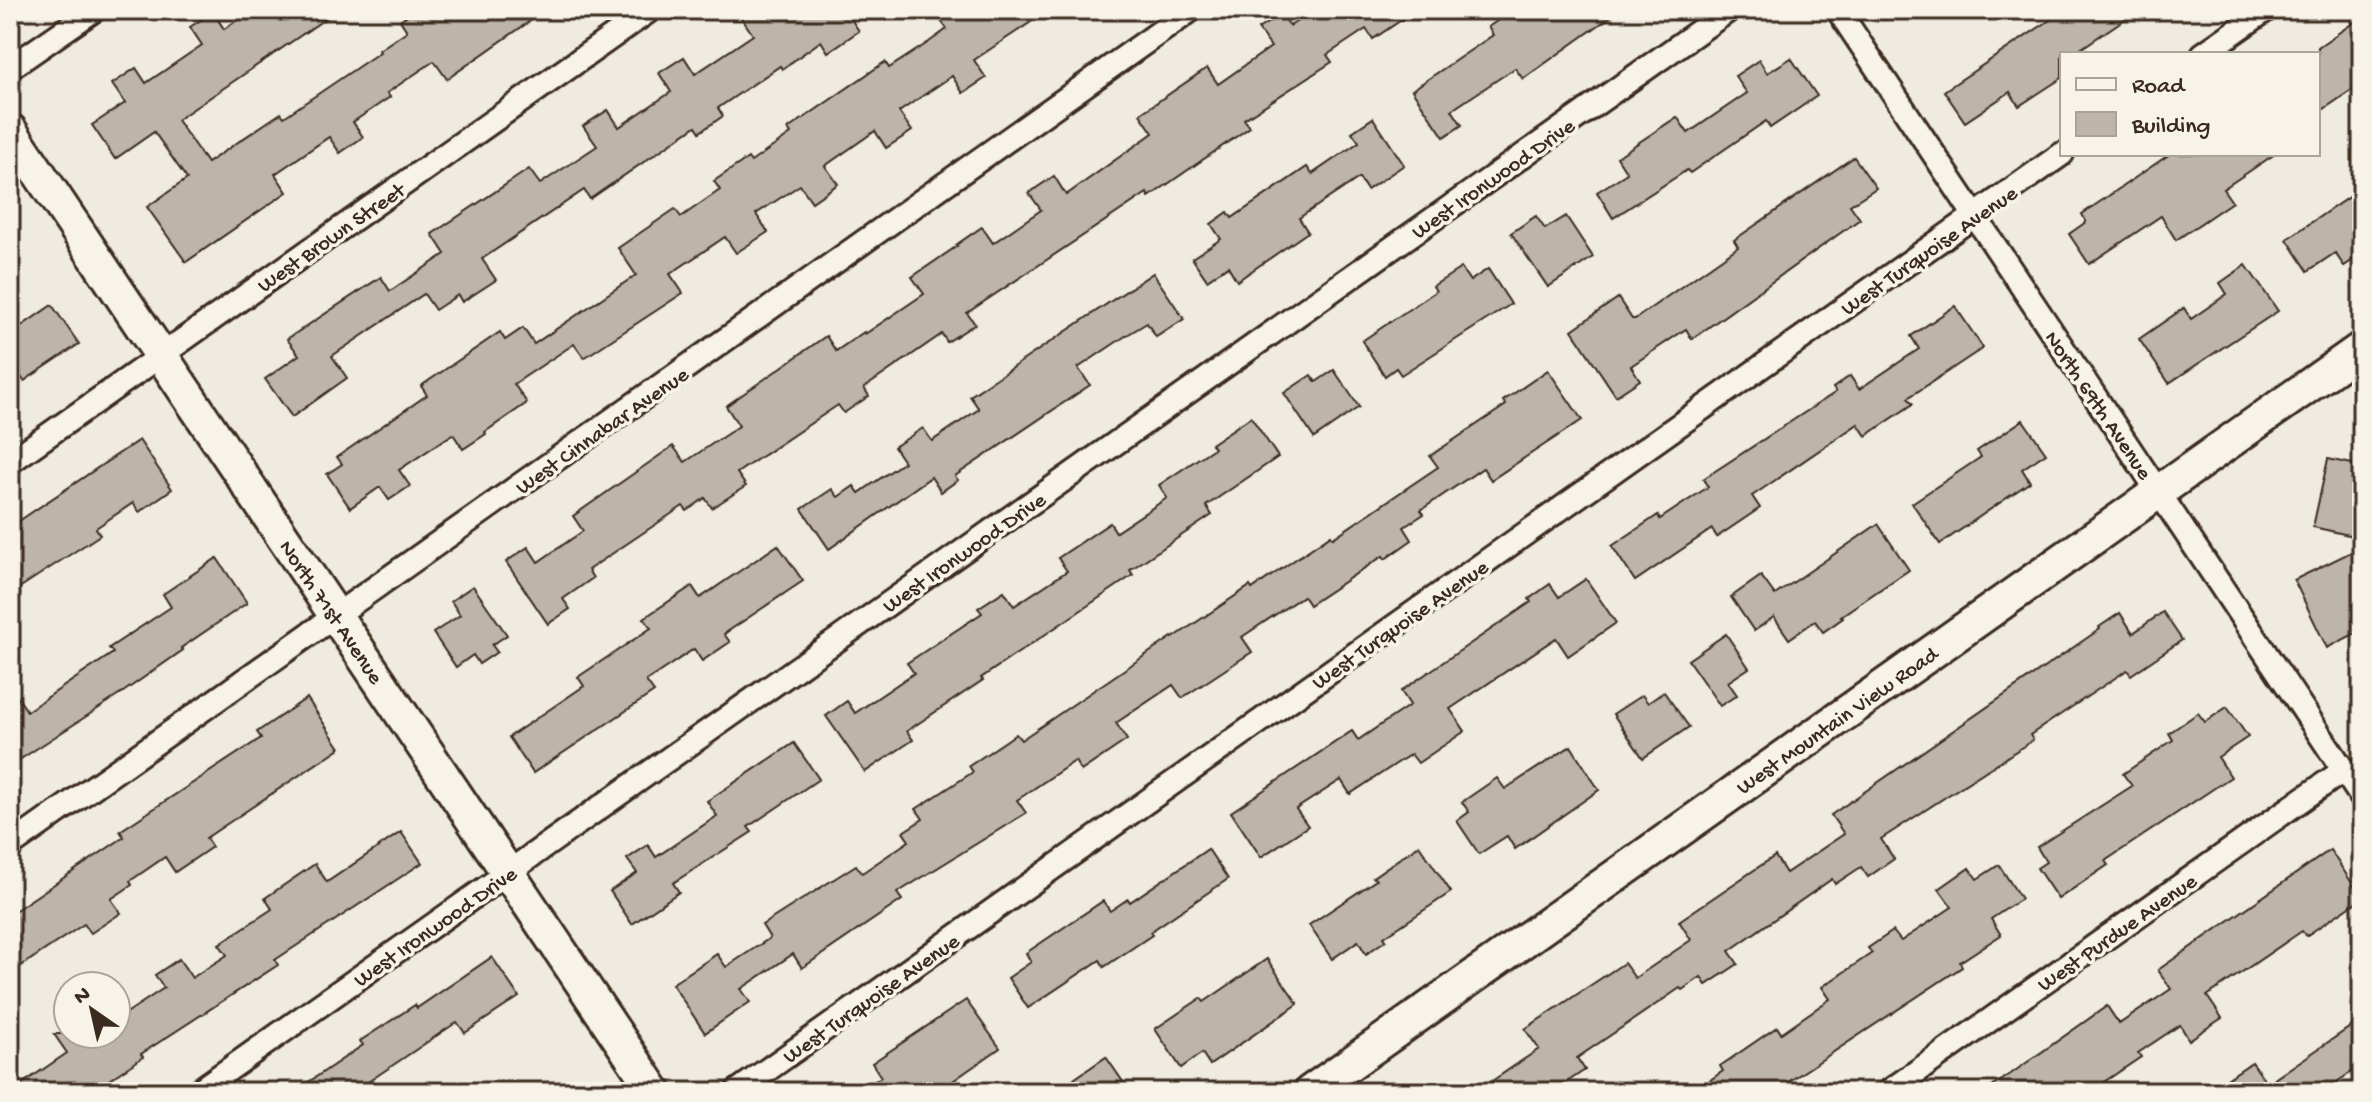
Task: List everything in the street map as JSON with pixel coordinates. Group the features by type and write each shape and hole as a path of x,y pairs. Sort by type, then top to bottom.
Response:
{"street":[{"path":"10,68 94,10"},
{"name":"West Brown Street","path":"10,462 650,10"},
{"name":"West Cinnabar Avenue","path":"10,846 1191,10"},
{"name":"West Ironwood Drive","path":"197,1092 1729,10"},
{"name":"North 69th Avenue","path":"1838,10 2362,798"},
{"path":"2206,52 2266,10"},
{"name":"North 71st Avenue","path":"10,130 655,1092"},
{"name":"West Turquoise Avenue","path":"736,1092 2060,155"},
{"name":"West Mountain View Road","path":"1310,1092 2362,348"},
{"name":"West Purdue Avenue","path":"1888,1092 2344,770"}],"building":[{"path":"252,10 338,10 177,120 207,163 281,113 284,117 380,52 407,31 400,20 415,10 546,10 447,79 434,61 387,93 390,97 353,122 363,137 340,153 329,137 275,174 287,192 186,262 147,207 187,179 154,132 115,159 92,125 125,103 112,84 136,68 146,83 202,45 190,27 213,12 224,29"},
{"path":"736,10 845,10 859,31 828,52 821,41 718,108 723,116 700,132 696,126 590,199 584,190 482,259 496,280 462,302 458,295 435,310 424,294 332,356 347,378 292,417 265,379 299,355 287,339 381,277 390,291 445,254 432,234 529,169 540,184 597,146 583,126 608,110 619,127 671,92 659,73 684,57 695,74 753,35"},
{"path":"958,10 1049,10 974,60 986,78 963,93 952,76 899,112 912,131 886,148 875,131 825,166 838,184 812,202 800,185 756,214 768,232 736,253 725,237 670,274 683,293 584,358 574,344 514,384 527,403 486,434 463,449 453,434 399,470 410,486 389,500 380,487 350,508 327,474 342,464 337,457 427,395 421,386 500,332 505,340 523,328 534,344 636,275 618,248 675,209 681,217 720,190 714,181 748,158 751,162 791,134 788,129 885,62 889,68 929,42 947,29 941,21"},
{"path":"1314,10 1416,10 1373,39 1366,29 1327,55 1332,62 1244,119 1250,127 1149,197 1147,193 967,313 975,324 947,342 942,334 864,388 869,396 844,413 838,405 737,473 746,486 712,508 705,498 687,511 683,506 588,570 593,578 563,599 570,609 548,624 506,562 528,547 538,562 583,531 573,516 673,446 685,462 739,426 726,406 826,336 836,351 865,334 924,294 912,277 956,245 982,227 993,243 1041,210 1029,193 1054,176 1066,195 1153,133 1140,114 1207,68 1218,84 1271,47 1258,29 1281,14 1290,26"},
{"path":"1514,10 1620,10 1523,79 1515,68 1452,110 1462,125 1444,137 1412,90 1493,35 1488,27"},
{"path":"2065,10 2138,10 2076,52 2060,52 2060,79 2019,106 2010,92 1965,122 1944,91"},
{"path":"2362,17 2362,83 2320,112 2320,52 2318,47"},
{"path":"1791,58 1817,96 1770,128 1766,121 1690,173 1687,170 1613,218 1597,192 1627,173 1617,157 1677,117 1688,133 1747,93 1735,76 1759,60 1767,73"},
{"path":"1373,118 1404,165 1367,190 1359,178 1299,218 1308,232 1237,281 1228,266 1207,280 1192,258 1221,239 1211,224 1228,212 1232,218 1307,167 1312,174 1359,142 1352,132"},
{"path":"2167,156 2272,156 2223,189 2232,202 2176,240 2161,216 2089,264 2069,234 2086,222 2082,214"},
{"path":"1854,157 1876,188 1850,205 1860,219 1692,339 1686,329 1631,366 1640,380 1616,396 1572,330 1618,298 1635,319 1738,247 1734,240"},
{"path":"2362,188 2362,254 2344,266 2335,253 2308,271 2287,239"},
{"path":"1536,216 1545,229 1566,216 1593,257 1548,287 1511,233"},
{"path":"2246,265 2278,311 2169,383 2139,339 2184,308 2191,319 2227,294 2220,283"},
{"path":"1461,268 1470,281 1488,269 1511,304 1401,375 1396,368 1385,376 1362,341 1436,291 1433,286"},
{"path":"1153,273 1184,319 1156,337 1147,323 1127,335 1078,368 1090,385 955,476 958,480 941,492 931,477 829,549 802,509 832,489 838,497 854,486 859,493 904,462 894,447 923,428 932,441 979,409 970,396"},
{"path":"52,305 79,344 24,381 10,361 10,334"},
{"path":"1955,306 1983,348 1908,398 1913,404 1866,436 1858,424 1752,496 1760,508 1717,537 1712,529 1635,581 1612,546 1708,487 1703,479 1836,392 1833,388 1850,376 1859,389 1919,349 1911,336"},
{"path":"1334,370 1359,407 1314,438 1284,393 1311,375 1316,382"},
{"path":"1548,370 1582,420 1491,480 1483,468 1421,510 1424,514 1404,527 1412,540 1309,605 1303,596 1242,637 1252,652 1182,698 1173,685 1116,723 1127,740 1081,771 1075,761 1017,800 1026,813 897,893 902,900 802,968 793,954 741,989 750,1002 705,1033 672,984 717,954 726,967 770,938 762,925 856,865 862,873 909,841 903,832 923,819 916,809 973,772 969,766 1016,734 1021,740 1172,637 1250,586 1252,589 1331,535 1333,538 1438,467 1430,456 1506,405 1503,401"},
{"path":"1251,417 1278,457 1206,506 1212,515 1130,570 1133,575 907,731 913,740 865,772 826,716 847,701 855,713 914,673 907,663 982,613 978,608 1004,591 1014,606 1067,571 1058,558 1110,523 1116,532 1167,498 1159,485 1214,448 1211,444"},
{"path":"2023,420 2046,453 2022,469 2030,482 1940,544 1912,503 1981,457 1977,451"},
{"path":"139,440 172,489 139,512 133,503 96,528 100,535 10,594 10,527"},
{"path":"2328,459 2362,466 2362,538 2313,527"},
{"path":"1878,524 1909,570 1841,616 1843,618 1823,632 1815,621 1789,639 1774,617 1754,631 1731,597 1761,576 1775,595"},
{"path":"778,545 803,581 724,634 730,642 702,661 694,649 646,681 654,692 533,773 509,737 584,686 578,677 651,628 644,618 692,586 700,598"},
{"path":"2353,551 2362,569 2362,630 2327,648 2294,580"},
{"path":"217,558 247,603 116,697 10,766 10,686 27,711 113,653 109,648 171,607 163,594"},
{"path":"1586,579 1616,623 1568,656 1556,638 1450,709 1465,731 1418,763 1411,754 1350,794 1341,780 1296,809 1308,826 1261,857 1231,812 1352,731 1358,740 1410,705 1401,691 1531,602 1529,599 1550,584 1559,597"},
{"path":"473,586 507,635 492,645 497,652 479,664 473,655 456,667 433,633 460,615 451,601"},
{"path":"2163,612 2182,640 2131,675 2127,670 2030,735 2033,740 1881,839 1894,859 1868,877 1861,867 1835,884 1832,879 1729,951 1738,964 1706,985 1701,977 1682,990 1680,988 1577,1058 1585,1070 1552,1092 1476,1092 1539,1049 1525,1029 1624,963 1635,978 1691,940 1679,921 1775,856 1786,873 1844,834 1831,815 2099,627 2120,613 2133,633"},
{"path":"1726,634 1749,668 1728,682 1737,695 1720,706 1688,660"},
{"path":"1664,692 1689,727 1643,758 1613,714 1642,695 1648,703"},
{"path":"307,698 340,748 206,838 212,847 175,872 165,857 130,881 132,885 111,899 121,913 91,933 84,924 21,966 10,949 10,914 124,837 120,831 261,738 257,732"},
{"path":"2227,707 2248,737 2218,757 2231,777 2105,861 2108,865 2058,899 2037,868 2046,862 2037,847 2132,786 2123,774 2173,740 2169,733 2198,713 2205,722"},
{"path":"794,743 819,779 748,827 752,832 673,883 679,892 632,924 610,891 637,873 627,859 648,845 656,857 717,816 707,801"},
{"path":"1571,746 1599,790 1515,849 1507,836 1479,854 1457,821 1469,812 1462,802 1497,778 1505,789"},
{"path":"401,832 422,863 275,960 278,965 141,1054 143,1057 91,1092 10,1092 67,1053 65,1050 132,1050 132,1009 164,988 155,975 179,959 192,978 227,955 219,944 272,909 265,898 315,864 327,882"},
{"path":"1419,845 1451,892 1384,937 1386,940 1366,954 1358,941 1332,959 1309,925 1376,880 1373,877"},
{"path":"1208,849 1228,879 1104,967 1100,960 1028,1008 1008,978 1031,962 1026,953 1103,901 1110,911 1128,899 1130,902"},
{"path":"2330,850 2362,898 2306,936 2302,931 2207,996 2222,1018 2189,1040 2180,1025 2138,1053 2141,1057 2089,1092 1985,1092 2107,1006 2119,1024 2171,989 2158,970"},
{"path":"1999,865 2021,899 1991,919 2001,935 1960,962 1962,967 1773,1092 1693,1092 1723,1071 1720,1066 1777,1027 1781,1033 1830,999 1822,987 1872,953 1868,948 1893,931 1901,941 1952,907 1939,889 1969,868 1977,879"},
{"path":"492,957 519,997 465,1033 457,1022 365,1084 370,1092 294,1092 363,1045 360,1041 415,1005 417,1008"},
{"path":"1267,959 1298,1004 1210,1065 1202,1053 1181,1068 1155,1029 1201,998 1204,1002"},
{"path":"966,1000 1000,1048 937,1092 859,1092 881,1077 872,1063"},
{"path":"2362,1019 2362,1065 2322,1092 2208,1092 2252,1062 2267,1084"},
{"path":"1106,1057 1130,1092 1055,1092"}]}
